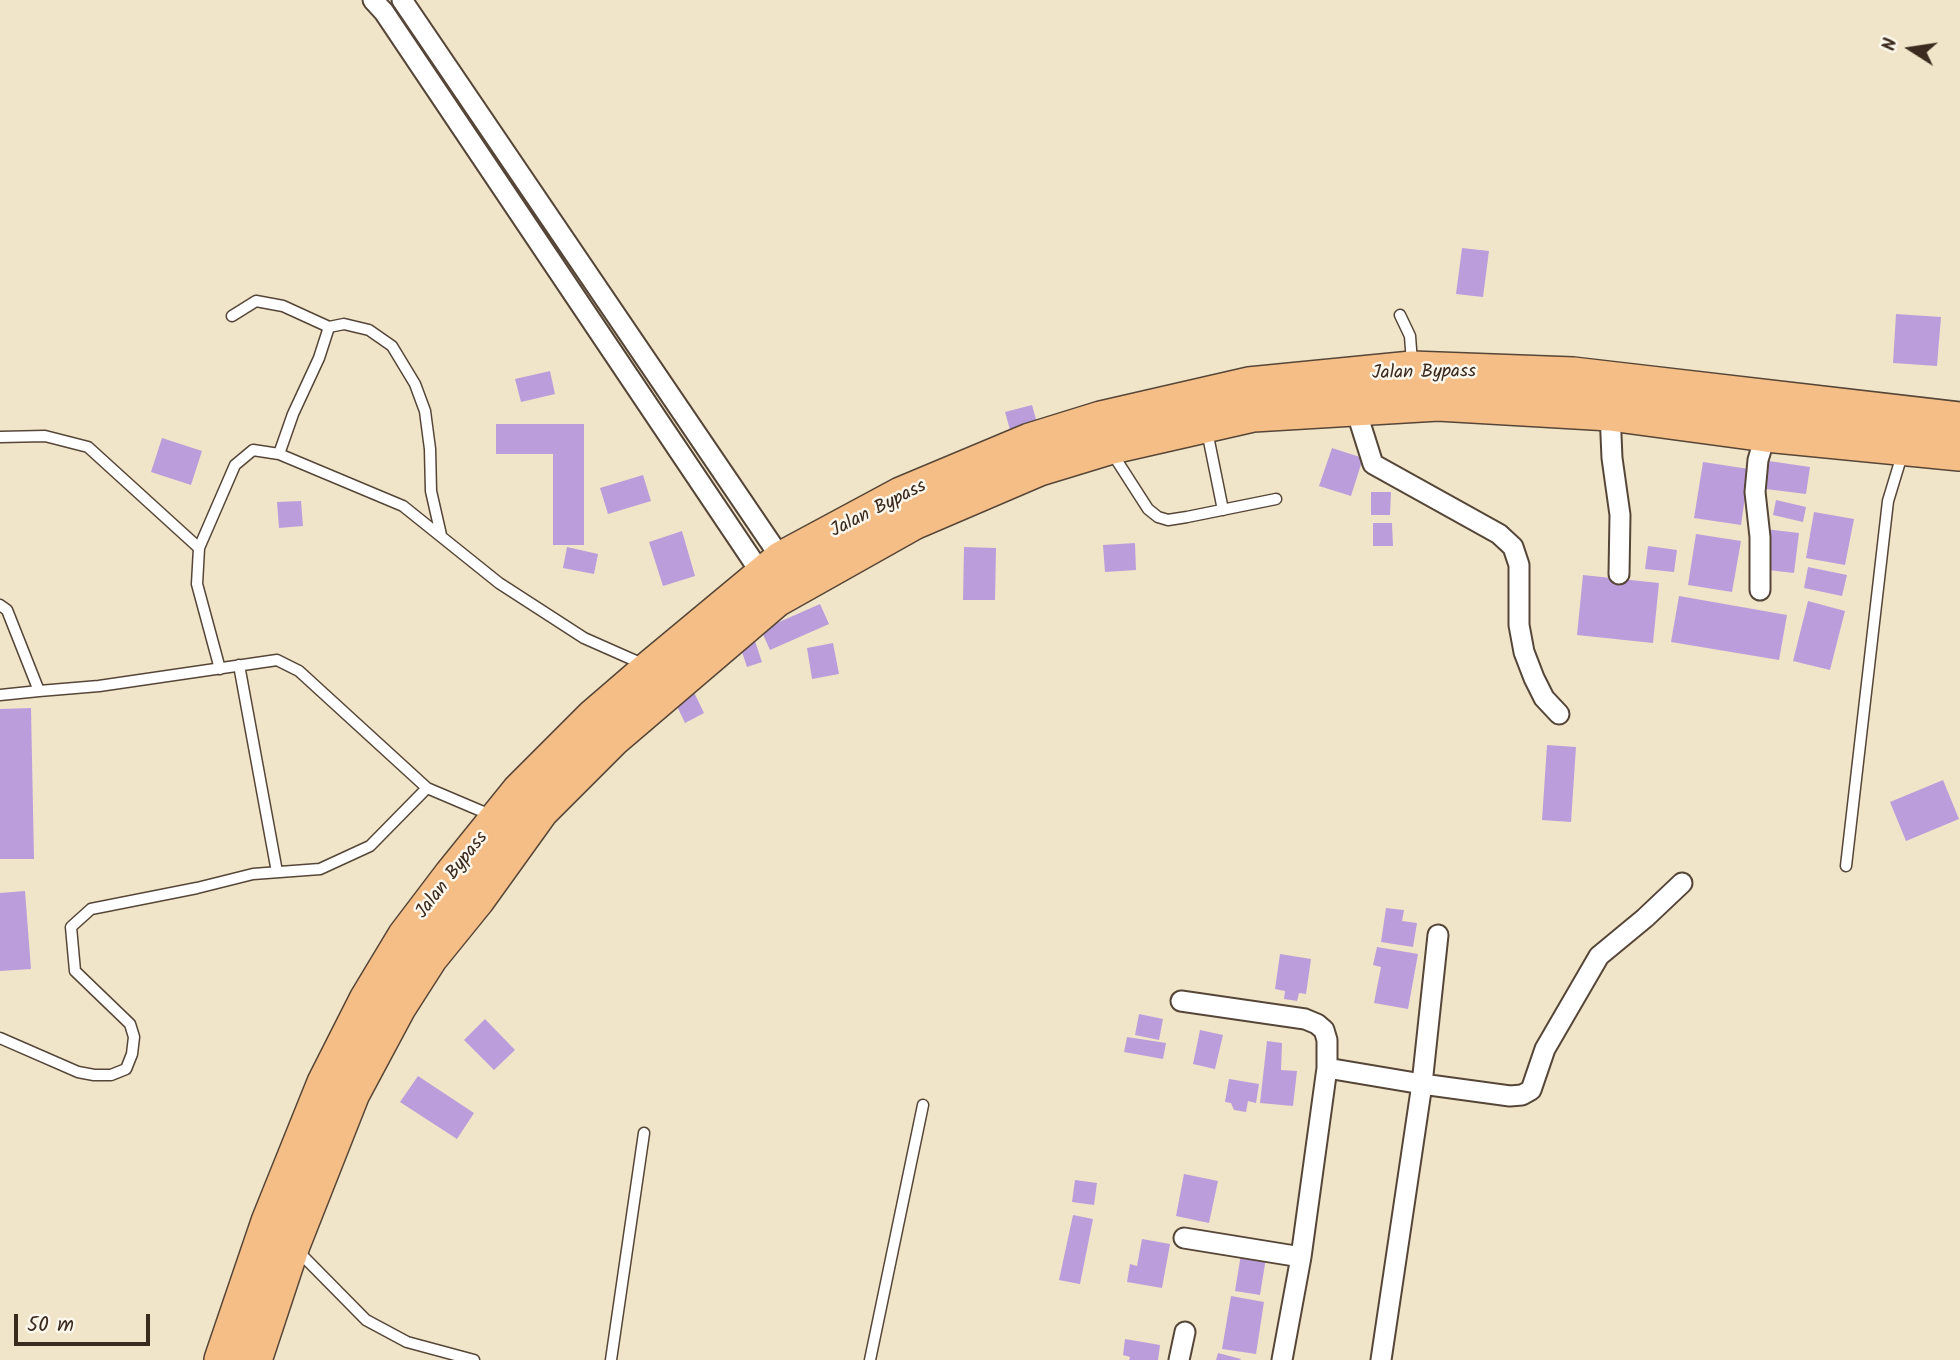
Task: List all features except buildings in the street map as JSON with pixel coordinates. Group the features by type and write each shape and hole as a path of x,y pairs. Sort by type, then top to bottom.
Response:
{"highway":[{"name":"Jalan Bypass","path":"223,1360 270,1222 326,1083 368,1000 406,937 499,818 520,792 594,718 652,668 901,496 1030,442 1101,420 1249,386 1412,370 1573,376 1960,421"},
{"name":"Jalan Bypass","path":"253,1360 291,1245 351,1093 397,1007 429,957 540,810 612,738 780,580 1039,467 1108,446 1253,413 1438,402 1610,412 1766,433 1960,452"}],"street":[{"path":"373,0 384,12 780,580"},
{"path":"402,0 780,580"},
{"path":"1354,407 1373,464 1499,534 1513,547 1519,565 1519,625 1524,652 1544,698 1559,714"},
{"path":"1610,412 1612,458 1620,514 1619,575"},
{"path":"1760,590 1760,537 1755,492 1758,460 1766,433"},
{"path":"1327,1068 1422,1084 1510,1096 1522,1095 1531,1090 1545,1049 1599,956 1682,883"},
{"path":"1381,1360 1422,1084 1438,935"},
{"path":"1181,1001 1306,1019 1324,1030 1327,1040 1327,1068 1301,1257 1282,1360"},
{"path":"1184,1238 1301,1257"},
{"path":"1180,1360 1185,1332"}],"lane":[{"path":"232,316 256,301 283,306 330,327 344,324 369,330 392,346 415,384 425,411 430,449 431,491 441,536"},
{"path":"1400,315 1410,336 1412,370"},
{"path":"279,454 330,327"},
{"path":"1205,424 1223,510"},
{"path":"0,436 45,436 88,447 199,548"},
{"path":"1108,446 1148,509 1158,517 1168,520 1276,499"},
{"path":"1846,866 1888,501 1904,447"},
{"path":"220,669 197,584 199,548 235,465 253,450 279,454 403,506 499,583 584,638 652,668"},
{"path":"0,605 7,610 39,691"},
{"path":"0,695 99,686 277,660 299,671 427,788 499,818"},
{"path":"239,665 276,872"},
{"path":"0,1038 78,1072 111,1075 126,1069 132,1054 134,1037 130,1024 75,971 71,927 91,909 253,874 320,869 370,846 427,788"},
{"path":"870,1360 923,1104"},
{"path":"611,1360 644,1133"},
{"path":"291,1245 366,1320 407,1342 474,1360"}]}
